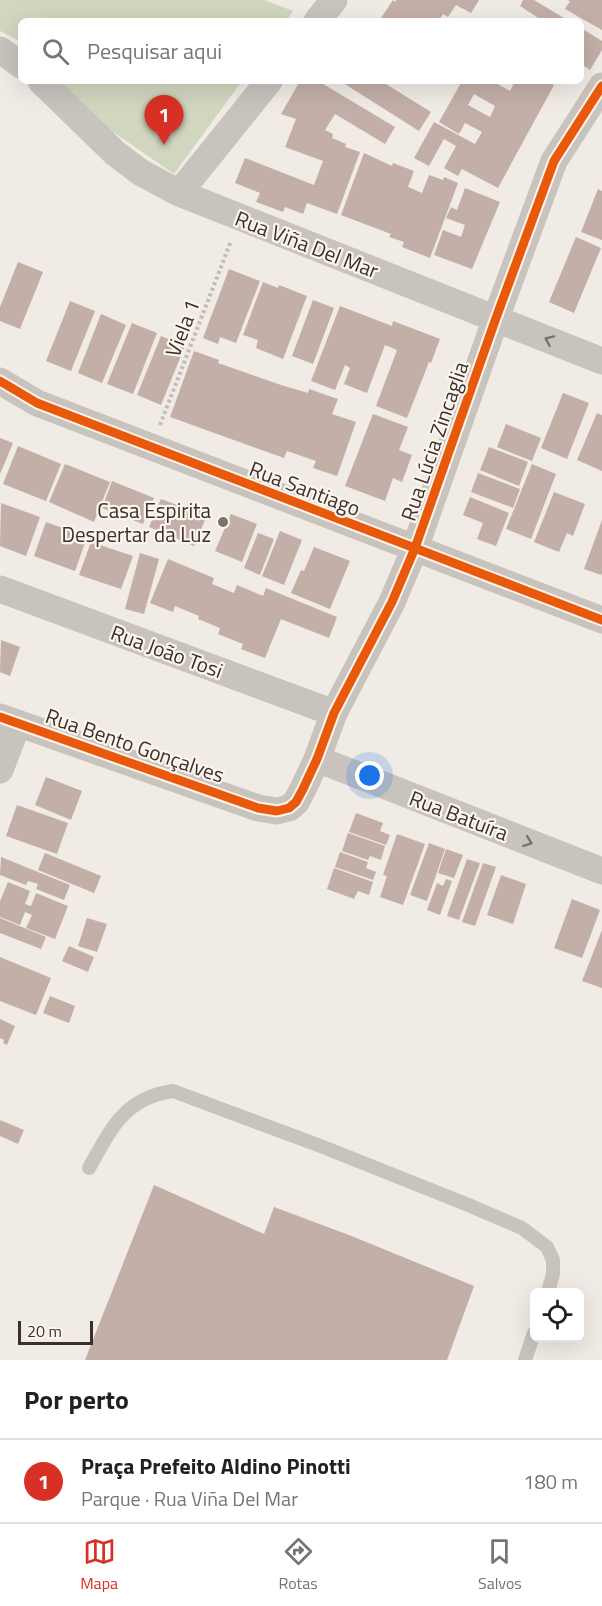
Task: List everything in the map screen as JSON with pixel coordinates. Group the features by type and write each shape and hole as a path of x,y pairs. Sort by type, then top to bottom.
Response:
{"street":[{"path":"319,18 334,0"},
{"path":"0,50 18,63"},
{"name":"Rua Viña Del Mar","path":"44,84 115,153 140,172 179,193 602,361"},
{"path":"179,193 267,84"},
{"name":"Rua Lúcia Zincaglia","path":"258,808 277,810 289,808 296,802 303,789 334,713 392,602 415,548 554,161 594,113 602,86"},
{"name":"Rua Santiago","path":"0,381 38,403 602,620"},
{"name":"Rua João Tosi","path":"0,589 334,713"},
{"path":"0,770 9,720"},
{"name":"Rua Bento Gonçalves","path":"9,720 258,808"},
{"name":"Rua Batuíra","path":"317,759 602,871"}],"lane":[{"path":"89,1168 106,1137 134,1104 154,1094 172,1091 318,1145 522,1228 547,1247 554,1260 549,1288"},
{"path":"525,1360 531,1342"}],"green space":[{"path":"0,0 264,0 293,11 288,18 18,18 18,40 0,31"},
{"path":"61,84 240,84 174,174 90,116"}],"building":[{"path":"393,0 395,2 396,0 479,0 471,13 456,5 448,17 443,14 441,18 381,18"},
{"path":"523,0 534,0 564,18 538,18 520,6"},
{"path":"567,0 602,0 602,30 565,9 570,1"},
{"path":"584,30 602,41 602,50 590,70 584,66"},
{"path":"298,84 323,84 395,127 385,144 335,114 325,130 333,134 332,138 346,144 345,147 360,152 337,214 307,203 303,214 285,207 283,212 256,202 260,193 235,183 245,158 314,185 323,161 285,147 296,119 281,114"},
{"path":"345,84 386,84 431,112 419,131"},
{"path":"460,84 497,84 510,91 514,84 554,85 498,188 462,169 458,176 444,168 456,146 444,139 429,166 414,158 434,122 475,144 482,132 465,123 459,134 439,122","holes":["474,94 495,106 490,117 468,105"]},
{"path":"364,153 392,166 393,163 414,171 408,187 422,193 429,175 443,180 444,177 458,183 430,258 402,247 404,242 389,237 391,234 341,215"},
{"path":"465,188 500,202 472,269 434,255 443,230 461,237 465,225 446,218 451,207 457,210"},
{"path":"598,189 602,191 602,240 581,232"},
{"path":"576,237 601,248 574,313 549,302"},
{"path":"18,262 43,272 20,329 0,321 0,307"},
{"path":"229,269 260,281 236,343 220,337 218,344 203,338"},
{"path":"263,282 278,288 279,285 307,296 283,359 256,348 258,340 243,335"},
{"path":"313,300 334,308 313,364 292,356"},
{"path":"70,301 95,311 71,371 46,361"},
{"path":"340,306 392,326 393,321 440,339 407,418 376,406 397,350 385,345 367,393 344,384 350,368 345,365 335,390 311,381"},
{"path":"101,314 126,325 102,383 78,373"},
{"path":"132,323 157,333 133,394 107,384"},
{"path":"161,336 185,346 161,405 137,395"},
{"path":"194,351 219,360 218,363 281,385 308,393 309,389 338,399 332,414 356,422 337,476 313,468 316,461 287,451 284,458 170,417"},
{"path":"563,393 589,403 567,459 541,448"},
{"path":"597,413 602,415 602,471 577,460"},
{"path":"373,414 408,427 399,450 412,455 402,482 393,478 385,501 345,486"},
{"path":"506,424 541,438 532,461 497,447"},
{"path":"0,438 13,443 0,474"},
{"path":"18,446 61,464 46,501 3,484"},
{"path":"489,447 528,462 519,486 480,470"},
{"path":"65,464 110,482 94,522 49,502"},
{"path":"532,464 556,474 531,539 506,529"},
{"path":"478,473 520,489 513,508 471,492"},
{"path":"112,481 154,498 143,524 102,508"},
{"path":"554,492 585,504 573,536 567,533 559,552 534,542"},
{"path":"470,497 509,513 496,546 477,539 483,523 463,515"},
{"path":"161,499 208,513 194,546 149,527"},
{"path":"1,503 40,517 26,556 0,546"},
{"path":"231,514 257,524 242,562 215,551"},
{"path":"602,520 602,573 601,575 584,569"},
{"path":"46,522 87,537 75,571 34,556"},
{"path":"280,531 302,540 284,585 262,576"},
{"path":"258,533 274,539 260,575 244,568"},
{"path":"91,542 133,556 121,589 79,575"},
{"path":"314,547 350,561 330,609 291,593"},
{"path":"140,553 159,559 144,614 125,609"},
{"path":"168,559 214,578 212,584 234,593 237,585 263,596 266,588 337,617 329,638 281,619 265,658 241,649 243,644 218,634 220,628 198,619 199,616 175,606 173,612 150,603"},
{"path":"1,640 20,647 10,676 0,672"},
{"path":"46,777 82,791 71,820 35,805"},
{"path":"17,805 68,823 57,854 6,836"},
{"path":"356,813 383,823 380,831 390,835 386,845 349,832"},
{"path":"348,833 385,846 381,860 370,856 368,860 342,851"},
{"path":"397,834 425,844 403,905 380,897 387,876 383,875"},
{"path":"429,843 445,849 427,901 410,895"},
{"path":"446,849 463,855 454,878 438,873"},
{"path":"340,852 368,862 366,868 376,872 373,880 335,867"},
{"path":"45,853 101,876 94,893 38,870"},
{"path":"1,857 70,885 64,900 36,889 38,884 28,881 26,885 0,875"},
{"path":"467,859 480,863 459,920 447,916"},
{"path":"483,863 496,867 475,926 462,922"},
{"path":"334,868 373,882 369,895 358,891 354,899 327,889"},
{"path":"501,875 526,884 513,924 487,915"},
{"path":"446,879 452,881 440,915 427,910 437,883 443,886"},
{"path":"8,882 30,891 25,904 31,906 36,893 68,906 55,939 26,928 32,915 25,912 20,925 0,917 0,901"},
{"path":"572,899 600,910 582,958 554,948"},
{"path":"0,918 46,937 41,949 0,933"},
{"path":"87,918 107,924 97,952 78,946"},
{"path":"602,930 602,988 582,981"},
{"path":"69,946 94,957 88,972 62,961"},
{"path":"0,957 51,978 36,1015 0,1001"},
{"path":"50,996 75,1006 69,1023 43,1013"},
{"path":"0,1019 15,1026 7,1045 0,1038"},
{"path":"0,1120 24,1130 18,1144 0,1136"},
{"path":"154,1185 264,1234 274,1207 474,1286 447,1360 85,1360"}],"cycle path":[{"path":"0,717 258,808 277,811 289,808 296,802 317,759 334,713 392,602 415,548 554,161 602,86"},
{"path":"0,381 37,403 602,620"}],"place":[{"name":"Praça Prefeito Aldino Pinotti","path":"164,145"},
{"name":"Casa Espirita Despertar da Luz","path":"223,522"}]}
